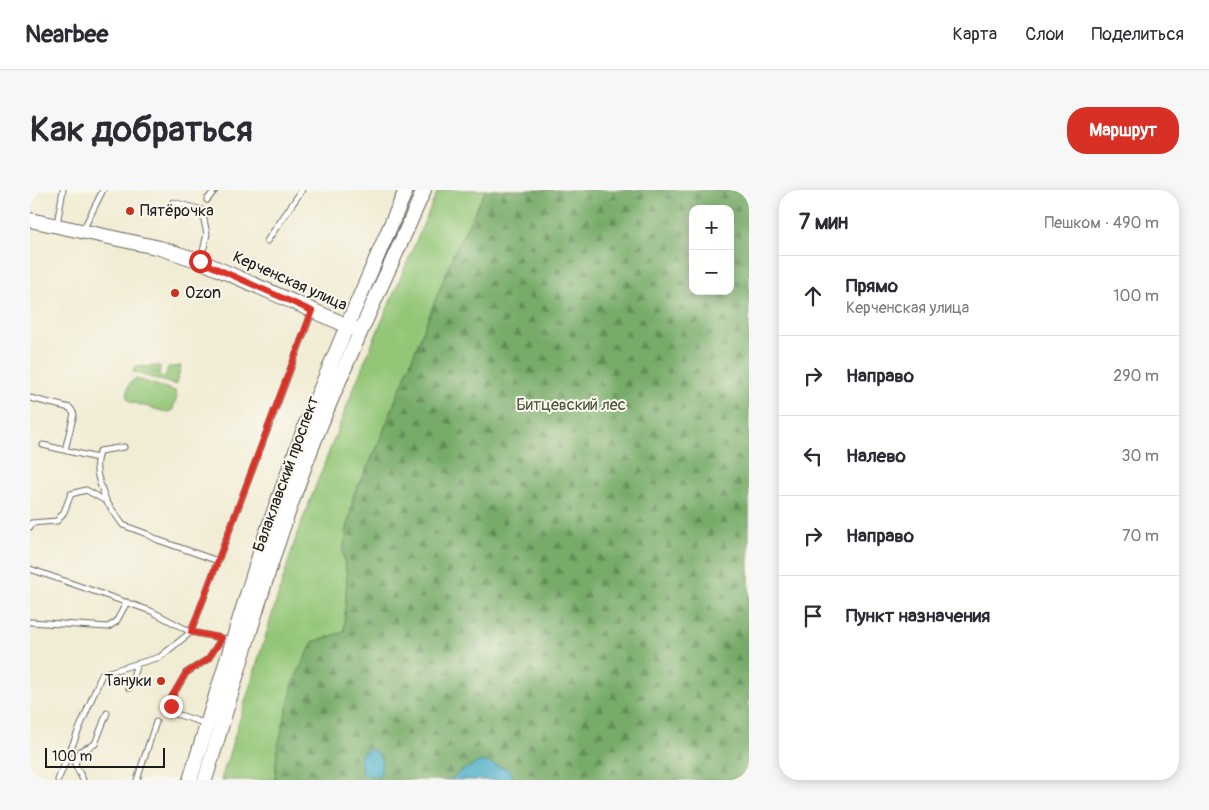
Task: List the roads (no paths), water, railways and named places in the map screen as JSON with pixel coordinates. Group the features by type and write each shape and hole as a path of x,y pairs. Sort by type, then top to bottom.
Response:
{"main road":[{"name":"Балаклавский проспект","path":"190,780 207,724 228,639 307,421 406,190"},
{"name":"Балаклавский проспект","path":"205,780 277,545 315,439 424,190"},
{"name":"Керченская улица","path":"30,220 160,248 200,261 361,332"}],"lane":[{"path":"57,225 63,190"},
{"path":"83,231 103,190"},
{"path":"207,200 215,190"},
{"path":"267,241 302,190"},
{"path":"173,202 202,210 207,234 200,261"},
{"path":"58,780 102,674 160,657 191,632 312,311"},
{"path":"30,398 70,408 74,414 65,450"},
{"path":"43,445 97,458"},
{"path":"124,447 100,451 97,458 98,476 106,501 123,525 158,540 218,561"},
{"path":"30,527 31,523 57,521 64,512 71,494 86,490 106,501"},
{"path":"30,569 150,611 191,632 228,639"},
{"path":"30,622 108,627 116,622 127,602"},
{"path":"207,724 176,714 171,706 171,698 186,673 208,659 228,639"},
{"path":"129,688 137,664"},
{"path":"82,780 75,764 80,751 95,744 107,713"},
{"path":"137,780 156,722"}],"water":[{"path":"371,749 380,757 382,769 379,777 362,774 360,758 363,752"},
{"path":"481,761 509,769 515,780 450,780 461,771"}],"place":[{"name":"Пятёрочка","path":"130,211"},
{"name":"Ozon","path":"175,293"},
{"name":"Тануки","path":"161,681"}],"park label":[{"name":"Битцевский лес","path":"571,405"}]}
